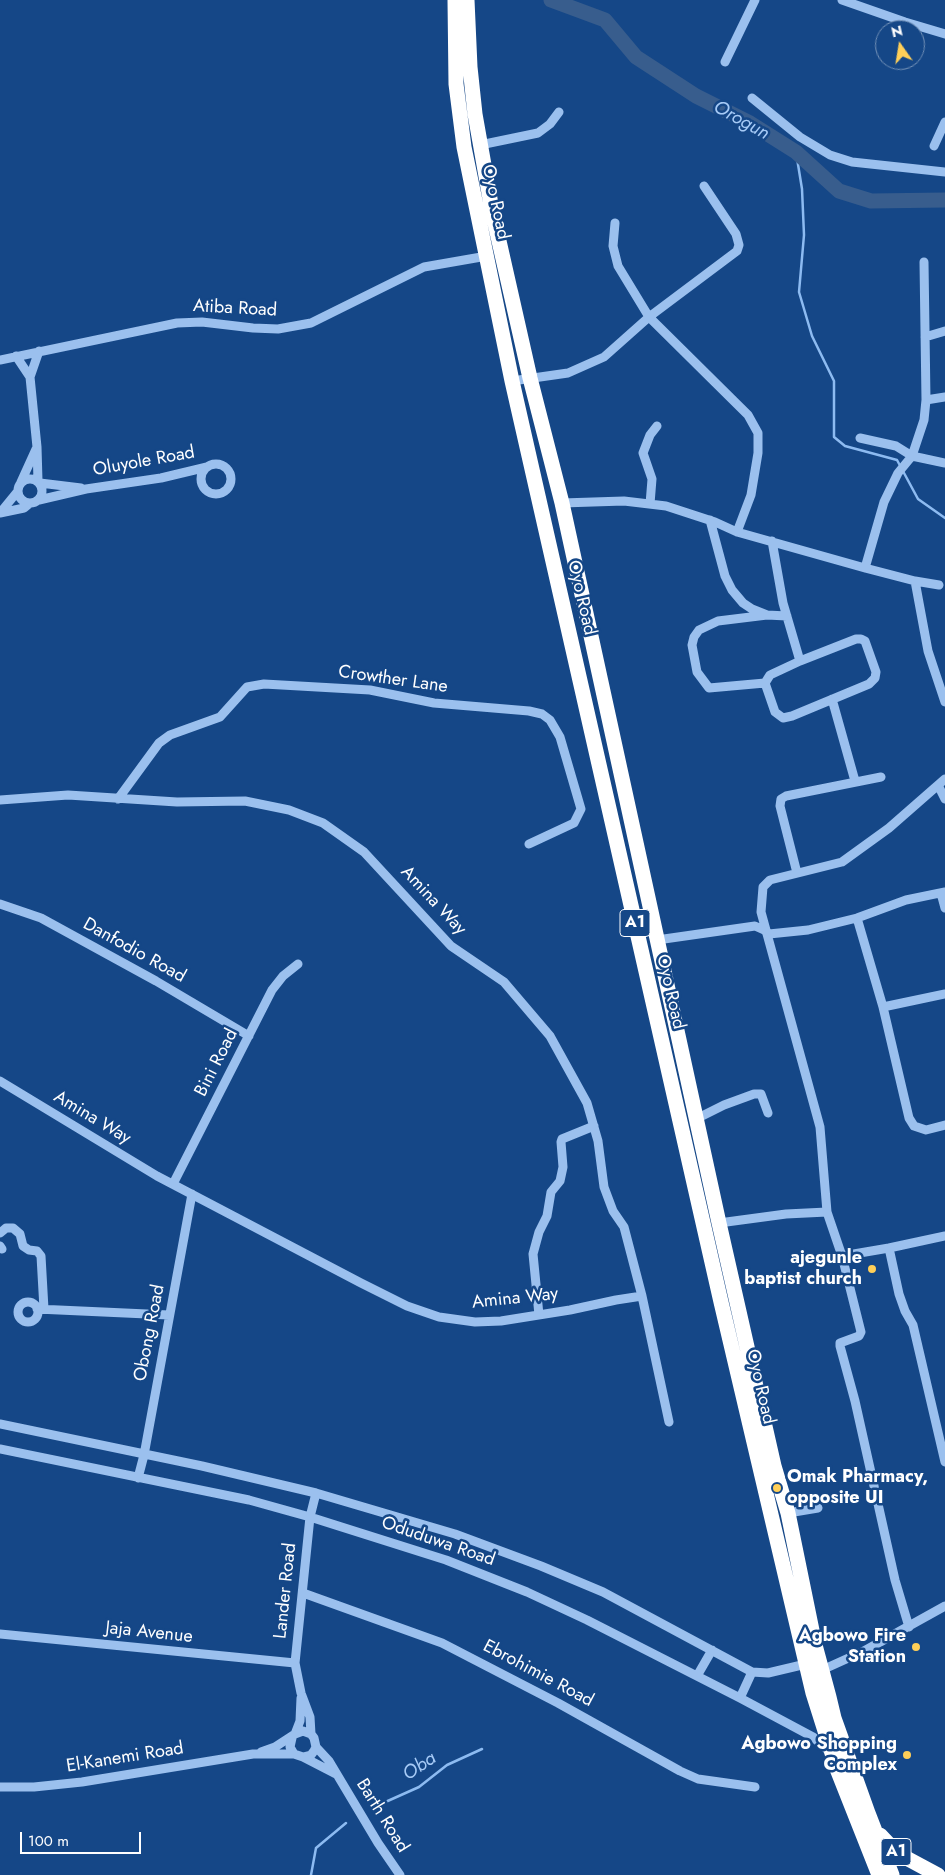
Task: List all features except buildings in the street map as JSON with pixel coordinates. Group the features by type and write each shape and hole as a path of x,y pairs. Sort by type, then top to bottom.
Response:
{"highway":[{"name":"Oyo Road","path":"454,0 456,84 480,145 502,256 562,504 719,1223 740,1308 744,1334 774,1466 788,1513 829,1698 828,1720 832,1754 879,1875"},
{"name":"Oyo Road","path":"467,0 470,67 468,114 472,192 512,381 729,1338 806,1664 868,1813"},
{"path":"729,1338 744,1334"},
{"path":"806,1664 812,1670 822,1695 829,1698"},
{"name":"A1","path":"868,1813 892,1875"},
{"name":"A1","path":"868,1813 881,1836 893,1849 907,1860 938,1875"}],"street":[{"path":"726,62 755,0"},
{"path":"842,0 945,34"},
{"path":"752,98 800,137 830,155 852,162 945,172"},
{"path":"480,145 538,133 550,124 559,112"},
{"path":"934,146 945,122"},
{"path":"512,381 568,372 604,357 649,318 737,251 739,246 736,234 704,186"},
{"path":"615,223 613,246 618,266 649,318 748,414 758,433 758,453 751,494 737,532"},
{"name":"Atiba Road","path":"0,360 177,323 202,322 278,329 310,323 424,267 487,256"},
{"path":"865,568 888,494 898,473 912,456 922,429 926,400 924,262"},
{"path":"925,336 945,331"},
{"path":"39,352 30,377 38,447 39,482"},
{"path":"16,356 30,377"},
{"path":"926,400 945,397"},
{"path":"650,504 652,479 643,453 650,435 657,426"},
{"path":"860,438 896,446 912,456 945,463"},
{"path":"0,513 18,491 38,447"},
{"name":"Oluyole Road","path":"0,513 24,508 34,502 86,489 161,478 207,467"},
{"path":"18,491 21,500 34,502 42,495 43,488 39,482 32,478 21,482"},
{"name":"Oluyole Road","path":"39,482 86,489"},
{"path":"562,504 624,501 666,506 710,520 737,532 865,568 939,585"},
{"path":"710,520 725,576 732,590 743,603 752,609 768,615"},
{"path":"772,541 783,603 800,661"},
{"path":"915,581 928,651 945,702"},
{"path":"765,683 708,688 698,672 692,645 694,637 699,630 718,621 768,615 787,616"},
{"path":"856,639 865,641 876,672 875,678 868,684 783,718 775,712 765,683 770,675 856,639"},
{"name":"Crowther Lane","path":"118,799 159,743 170,735 220,717 247,687 264,684 370,690 434,702 542,714 550,720 560,737 581,809 574,823 529,844"},
{"path":"832,699 855,781"},
{"path":"797,874 780,806 781,799 786,796 881,776"},
{"path":"909,1627 895,1580 856,1401 840,1346 840,1343 860,1336 860,1332 842,1256 827,1212 820,1127 762,912 764,888 770,880 842,862 889,828 942,782"},
{"path":"942,782 945,799"},
{"name":"Amina Way","path":"0,800 68,795 118,799 245,801 289,810 323,823 364,852 451,946 504,982 550,1036 588,1103 598,1141 604,1187 613,1212 624,1227 642,1296 669,1422"},
{"path":"657,940 755,926 769,934 808,930 857,918 906,900 943,892 945,908"},
{"name":"Danfodio Road","path":"0,904 41,918 156,981 249,1036"},
{"path":"857,918 883,1007 909,1118 914,1126 926,1130 945,1125"},
{"name":"Bini Road","path":"174,1184 272,990 283,976 298,964"},
{"path":"883,1007 945,994"},
{"name":"Amina Way","path":"0,1082 192,1194 361,1283 415,1309 439,1316 475,1322 500,1321 642,1296"},
{"path":"696,1119 724,1105 754,1094 761,1094 768,1113"},
{"path":"539,1315 533,1254 539,1232 547,1216 551,1192 560,1180 563,1167 561,1142 562,1139 594,1126"},
{"name":"Obong Road","path":"138,1478 144,1455 192,1194"},
{"path":"719,1223 786,1214 827,1212"},
{"path":"0,1232 6,1228 13,1228 20,1234 23,1246 29,1250 37,1251 41,1256 41,1309 170,1315"},
{"path":"842,1256 945,1236"},
{"path":"889,1248 899,1294 913,1325 945,1462"},
{"name":"Oduduwa Road","path":"0,1424 202,1466 316,1494 455,1534 603,1592 752,1672"},
{"name":"Oduduwa Road","path":"0,1449 249,1500 310,1517 446,1560 527,1592 587,1620 740,1698 820,1742 832,1754"},
{"name":"Lander Road","path":"311,1734 310,1717 301,1693 295,1663 310,1517 316,1494"},
{"path":"788,1513 818,1508"},
{"name":"Ebrohimie Road","path":"303,1593 442,1643 558,1702 680,1771 698,1779 755,1787"},
{"path":"822,1670 864,1651 945,1606"},
{"name":"Jaja Avenue","path":"0,1634 295,1663"},
{"path":"697,1676 712,1650"},
{"path":"740,1698 752,1672 768,1673 806,1664"},
{"name":"Lander Road","path":"293,1736 300,1721 301,1693"},
{"path":"303,1731 311,1734 316,1747 311,1754 298,1756 290,1746 293,1736 303,1731"},
{"name":"El-Kanemi Road","path":"0,1787 34,1787 82,1782 253,1754 274,1747 293,1736"},
{"name":"Barth Road","path":"316,1747 329,1761 378,1843 400,1875"},
{"name":"El-Kanemi Road","path":"253,1754 298,1756"},
{"name":"Barth Road","path":"298,1756 336,1774"}],"waterway":[{"name":"Orogun","path":"551,0 605,20 636,57 696,96 750,123 796,152 839,191 871,201 945,200"},
{"path":"796,152 802,189 804,235 799,292 812,336 834,381 834,437 845,446 897,460 918,499 945,518"},
{"name":"Oba","path":"372,1808 419,1787 447,1765 482,1749"},
{"name":"Oba","path":"311,1875 316,1848 346,1823"}],"place":[{"name":"ajegunle baptist church","path":"872,1269"},
{"name":"Omak Pharmacy, opposite UI","path":"777,1488"},
{"name":"Agbowo Fire Station","path":"916,1647"},
{"name":"Agbowo Shopping Complex","path":"907,1755"}]}
